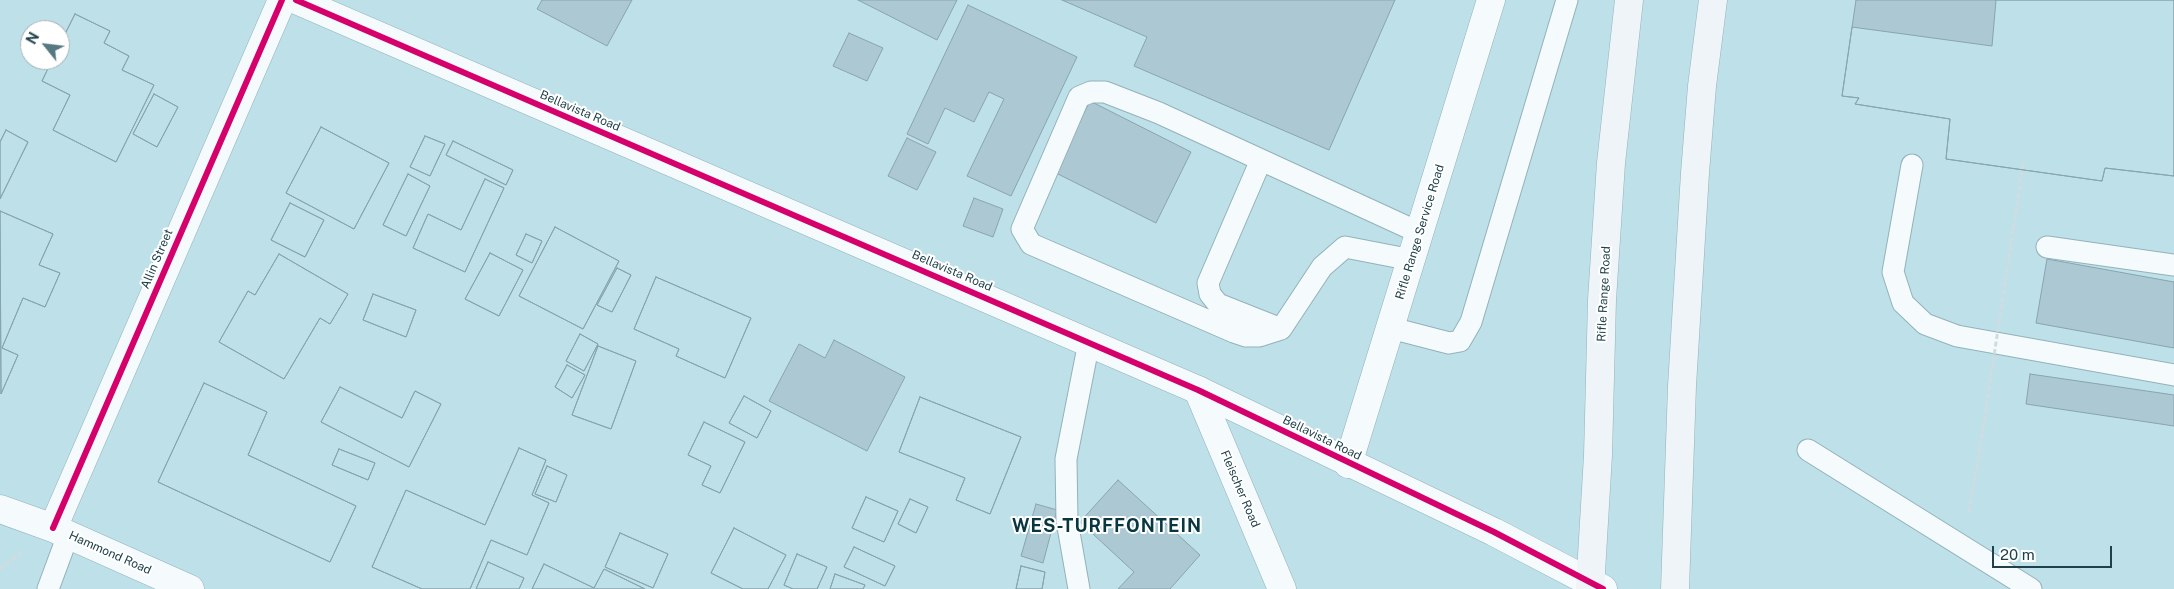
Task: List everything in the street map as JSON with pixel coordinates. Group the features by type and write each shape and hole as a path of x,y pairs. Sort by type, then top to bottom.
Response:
{"main road":[{"name":"Rifle Range Road","path":"1595,587 1602,300 1611,163 1629,0"},
{"path":"1675,589 1682,386 1694,173 1702,86 1713,0"}],"street":[{"name":"Allin Street","path":"61,531 282,0"},
{"name":"Bellavista Road","path":"296,0 1198,390 1348,464 1494,532 1595,587"},
{"name":"Rifle Range Service Road","path":"1348,464 1491,0"},
{"name":"Fleischer Road","path":"1198,390 1282,589"},
{"name":"Hammond Road","path":"0,509 61,531 190,589"}],"lane":[{"path":"1391,328 1449,343 1460,341 1471,322 1567,0"},
{"path":"1412,260 1345,247 1322,266 1281,329 1259,336 1234,332 1031,244 1022,229 1079,97 1091,92 1105,92 1159,113 1420,233"},
{"path":"1261,160 1208,283 1210,294 1218,304 1281,329"},
{"path":"1912,165 1893,272 1903,303 1925,324 1957,336 2174,375"},
{"path":"2047,246 2174,265"},
{"path":"1079,589 1067,521 1066,459 1089,342"},
{"path":"1808,450 2031,589"},
{"path":"48,589 61,531"}],"path":[{"path":"1964,547 2024,160"}],"building":[{"path":"542,0 632,0 607,46 537,9"},
{"path":"858,0 957,0 937,40"},
{"path":"1062,0 1395,0 1329,150 1134,66 1147,37"},
{"path":"1856,0 2174,0 2174,176 2105,168 2102,181 1946,159 1950,119 1855,104 1859,98 1842,96"},
{"path":"1996,0 2174,0 2174,176 2105,168 2102,181 1946,159 1950,119 1855,104 1859,98 1842,96 1852,27 1992,46"},
{"path":"968,5 1077,57 1011,196 967,176 1004,99 989,92 974,122 945,108 928,144 907,134"},
{"path":"75,14 110,31 104,43 129,56 122,70 154,85 116,162 53,130 70,95 42,81 47,70 70,70 70,24"},
{"path":"75,14 110,31 104,43 129,56 122,70 154,85 116,162 53,130 70,95 42,81 47,70 70,70 70,24"},
{"path":"849,33 883,48 867,81 833,66"},
{"path":"154,94 178,107 157,147 133,134"},
{"path":"154,94 178,107 157,147 133,134"},
{"path":"1090,101 1191,152 1156,223 1054,172"},
{"path":"321,127 389,163 354,229 286,193"},
{"path":"321,127 389,163 354,229 286,193"},
{"path":"6,130 28,142 0,199 0,142"},
{"path":"6,130 28,142 0,199 0,142"},
{"path":"425,136 445,144 430,176 410,167"},
{"path":"425,136 445,144 430,176 410,167"},
{"path":"907,138 936,152 917,190 888,176"},
{"path":"453,141 513,170 506,185 446,155"},
{"path":"453,141 513,170 506,185 446,155"},
{"path":"408,174 430,186 406,236 383,225"},
{"path":"408,174 430,186 406,236 383,225"},
{"path":"485,179 504,188 465,272 413,248 428,214 461,230"},
{"path":"485,179 504,188 465,272 413,248 428,214 461,230"},
{"path":"974,198 1003,209 993,237 963,226"},
{"path":"290,203 324,220 305,257 271,240"},
{"path":"290,203 324,220 305,257 271,240"},
{"path":"0,211 53,234 39,265 60,273 45,307 23,298 2,348 18,355 1,394"},
{"path":"0,211 53,234 39,265 60,273 45,307 23,298 2,348 18,355 1,394"},
{"path":"555,227 619,261 583,329 519,296"},
{"path":"555,227 619,261 583,329 519,296"},
{"path":"526,234 542,241 532,263 516,255"},
{"path":"526,234 542,241 532,263 516,255"},
{"path":"490,253 523,270 499,316 465,299"},
{"path":"490,253 523,270 499,316 465,299"},
{"path":"279,254 348,294 330,324 320,318 284,379 219,342 248,291 255,295"},
{"path":"279,254 348,294 330,324 320,318 284,379 219,342 248,291 255,295"},
{"path":"2047,259 2174,282 2174,348 2036,323"},
{"path":"617,268 631,275 612,312 597,305"},
{"path":"617,268 631,275 612,312 597,305"},
{"path":"656,277 751,318 725,378 676,356 679,349 634,329"},
{"path":"656,277 751,318 725,378 676,356 679,349 634,329"},
{"path":"373,294 416,310 406,337 363,320"},
{"path":"373,294 416,310 406,337 363,320"},
{"path":"580,334 598,344 584,371 566,361"},
{"path":"580,334 598,344 584,371 566,361"},
{"path":"834,340 905,377 867,451 769,401 799,344 825,358"},
{"path":"598,346 636,361 611,429 572,415"},
{"path":"598,346 636,361 611,429 572,415"},
{"path":"567,365 585,375 572,398 555,387"},
{"path":"567,365 585,375 572,398 555,387"},
{"path":"2030,374 2174,395 2174,426 2026,404"},
{"path":"204,383 267,412 248,455 356,506 330,562 158,482"},
{"path":"204,383 267,412 248,455 356,506 330,562 158,482"},
{"path":"340,387 402,418 415,391 441,404 409,467 321,422"},
{"path":"340,387 402,418 415,391 441,404 409,467 321,422"},
{"path":"744,396 771,411 757,438 729,423"},
{"path":"744,396 771,411 757,438 729,423"},
{"path":"920,397 1021,437 990,514 956,500 965,478 899,452"},
{"path":"920,397 1021,437 990,514 956,500 965,478 899,452"},
{"path":"704,422 745,442 720,493 702,485 711,466 688,455"},
{"path":"704,422 745,442 720,493 702,485 711,466 688,455"},
{"path":"519,448 546,460 532,495 549,503 527,555 491,540 470,589 422,589 372,567 406,490 485,525"},
{"path":"519,448 546,460 532,495 549,503 527,555 491,540 470,589 422,589 372,567 406,490 485,525"},
{"path":"339,449 375,463 368,480 332,465"},
{"path":"339,449 375,463 368,480 332,465"},
{"path":"547,466 567,475 556,502 535,494"},
{"path":"547,466 567,475 556,502 535,494"},
{"path":"1118,480 1200,555 1170,589 1118,589 1134,572 1080,522"},
{"path":"866,497 898,511 884,542 852,528"},
{"path":"866,497 898,511 884,542 852,528"},
{"path":"910,499 928,507 916,533 898,524"},
{"path":"910,499 928,507 916,533 898,524"},
{"path":"1036,504 1057,510 1043,563 1021,556"},
{"path":"734,528 786,555 768,589 743,589 711,573"},
{"path":"734,528 786,555 768,589 743,589 711,573"},
{"path":"620,533 668,554 653,588 605,567"},
{"path":"620,533 668,554 653,588 605,567"},
{"path":"854,547 895,566 885,586 844,567"},
{"path":"854,547 895,566 885,586 844,567"},
{"path":"797,554 827,567 817,589 793,589 784,585"},
{"path":"797,554 827,567 817,589 793,589 784,585"},
{"path":"488,562 524,578 519,589 476,589"},
{"path":"488,562 524,578 519,589 476,589"},
{"path":"544,564 594,588 604,569 645,589 532,589"},
{"path":"544,564 594,588 604,569 645,589 532,589"},
{"path":"1021,566 1045,572 1042,589 1016,589"},
{"path":"1021,566 1045,572 1042,589 1016,589"},
{"path":"835,574 865,585 863,589 830,589"},
{"path":"835,574 865,585 863,589 830,589"}],"cycle path":[{"path":"53,528 282,0"},
{"path":"296,0 1198,390 1494,532 1603,589"}],"district":[{"name":"WES-TURFFONTEIN","path":"1107,526"}]}
